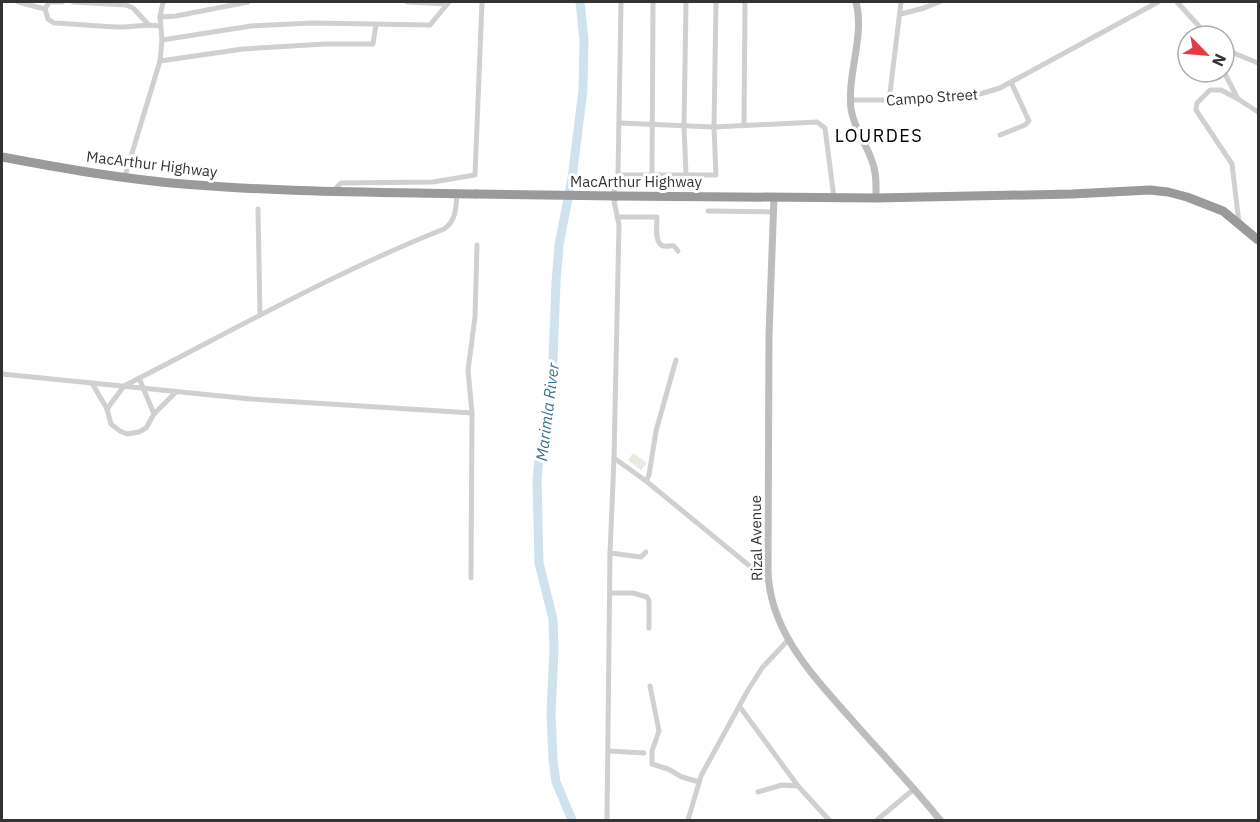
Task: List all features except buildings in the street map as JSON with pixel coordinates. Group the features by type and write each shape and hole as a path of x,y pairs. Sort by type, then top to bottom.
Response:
{"highway":[{"name":"MacArthur Highway","path":"2,157 181,184 332,192 876,198 1150,190 1168,192 1214,208 1257,235"}],"street":[{"path":"18,2 34,4 45,9"},
{"path":"62,2 48,2 45,9 48,19 54,23 117,27 132,27 147,23 160,26"},
{"path":"73,2 126,5 133,8 147,23"},
{"path":"125,176 160,61 162,40 160,17 163,2"},
{"path":"160,17 248,2"},
{"path":"407,2 448,3"},
{"path":"332,192 341,183 423,182 475,175 482,2"},
{"path":"608,820 610,553 619,237 617,217 613,206 614,186 618,175 621,2"},
{"path":"652,174 653,2"},
{"path":"686,2 684,126 686,174"},
{"path":"618,175 716,175 714,127 716,2"},
{"path":"744,126 746,2"},
{"path":"856,2 859,22 851,76 851,100 854,122 874,168 876,198"},
{"path":"889,101 901,2"},
{"path":"901,14 939,2"},
{"name":"Campo Street","path":"851,100 889,101 944,94 980,94 1000,88 1158,2"},
{"path":"1177,2 1197,24"},
{"path":"162,40 251,26 312,23 430,26 448,3"},
{"path":"160,61 243,49 325,44 373,44 376,24"},
{"path":"1236,54 1258,63"},
{"path":"1000,135 1025,125 1029,121 1011,82"},
{"path":"1230,84 1238,99"},
{"path":"1239,223 1232,164 1196,110 1197,104 1210,90 1221,90 1258,112"},
{"path":"619,123 714,127 822,123 828,146 834,198"},
{"path":"107,409 124,386 394,248 444,229 454,217 457,194"},
{"name":"Rizal Avenue","path":"774,197 769,335 768,581 778,617 813,677 940,820"},
{"path":"258,209 260,315"},
{"path":"708,211 774,212"},
{"path":"617,217 657,217 659,244 663,247 674,246 678,251"},
{"path":"471,578 472,413 468,370 475,316 477,245"},
{"path":"646,481 656,431 676,360"},
{"path":"2,375 305,403 472,413"},
{"path":"140,378 154,414"},
{"path":"92,383 114,427 127,434 143,430 149,425 154,414 176,392"},
{"path":"614,458 646,481 768,581"},
{"path":"610,553 641,557 646,552"},
{"path":"610,593 633,593 647,597 650,628"},
{"path":"688,820 699,782 755,678 789,639"},
{"path":"651,686 659,731 652,751 652,764 699,782"},
{"path":"740,707 798,786 829,820"},
{"path":"609,751 644,753"},
{"path":"758,792 782,785 798,786"},
{"path":"877,820 914,789"}],"shaded area":[{"path":"633,453 647,463 641,470 628,460"}],"waterway":[{"name":"Marimla River","path":"572,820 556,782 553,759 551,713 553,619 539,563 537,481 552,383 559,245 572,178 583,90 584,40 580,2"}],"district":[{"name":"LOURDES","path":"879,135"}]}
